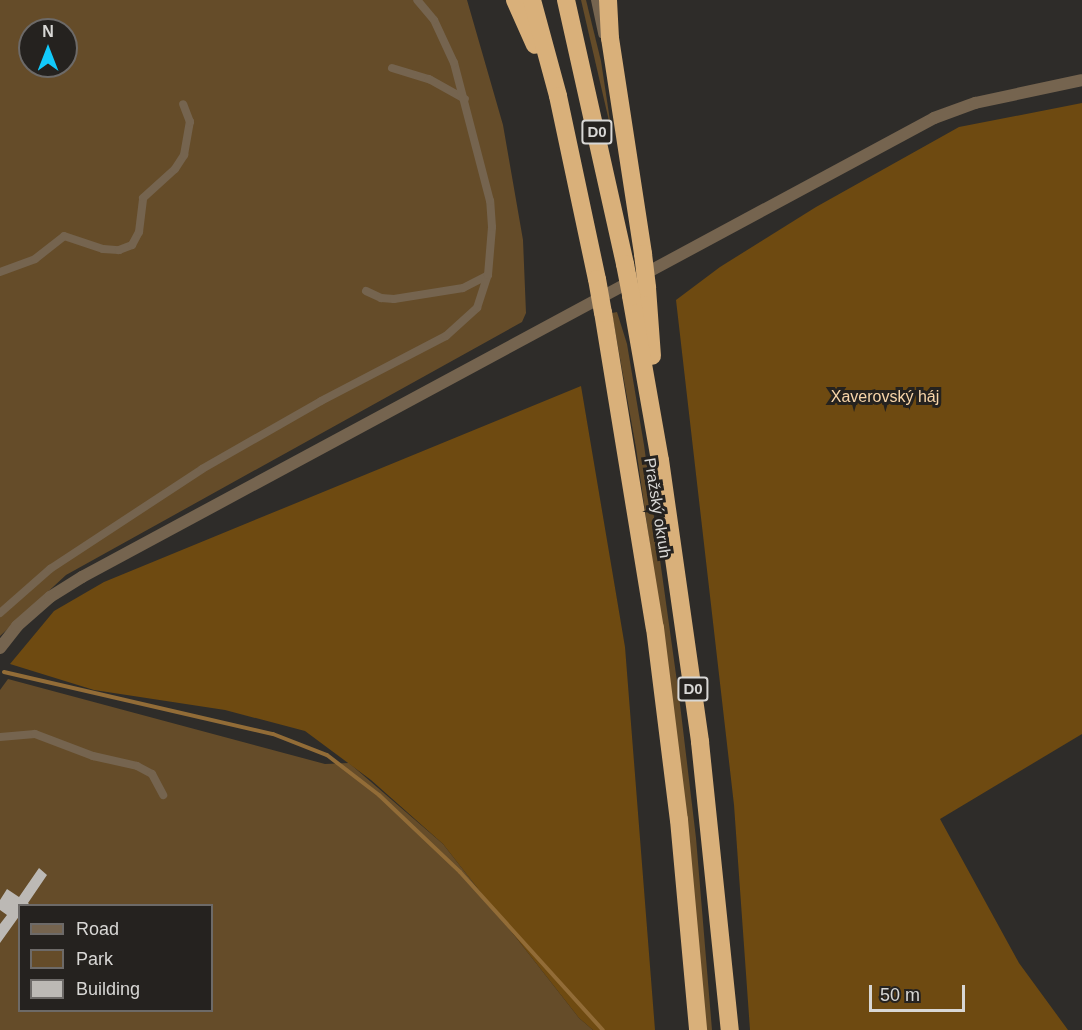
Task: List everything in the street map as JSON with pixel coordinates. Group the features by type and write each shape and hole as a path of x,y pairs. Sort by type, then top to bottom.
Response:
{"highway":[{"path":"515,0 558,96"},
{"name":"Pražský okruh","path":"532,0 558,96 597,279 656,639 680,831 698,1030"},
{"name":"Pražský okruh","path":"566,0 625,264 639,292 708,802 730,1030"},
{"path":"608,0 610,38 643,254 639,292"}],"street":[{"path":"0,648 17,626 50,597 82,577 933,118 975,103 1082,80"}],"lane":[{"path":"0,613 50,569 202,469 321,401 446,336 477,308 488,275 492,226 490,201 465,99 446,43 417,0"},
{"path":"595,0 643,254"},
{"path":"392,68 429,79 465,99"},
{"path":"0,272 34,259 64,236 103,249 119,250 132,245 139,232 143,198 175,169 184,155 190,122 183,104"},
{"path":"366,291 381,298 394,299 463,288 488,275"},
{"path":"0,737 23,733 56,739 93,756 147,770 157,779 163,795"}],"green space":[{"path":"0,0 467,0 503,125 523,240 526,313 522,322 66,575 0,636"},
{"path":"581,0 586,0 601,61 612,134"},
{"name":"Xaverovský háj","path":"1082,103 1082,734 940,819 1019,963 1068,1030 750,1030 734,805 676,300 720,267 816,207 959,127"},
{"path":"617,312 627,344 644,445 679,696 696,838 712,1030 706,1030 672,698 636,448 612,313"},
{"path":"581,386 625,647 655,1030 593,1030 579,1018 443,844 371,780 305,731 225,710 94,690 10,664 54,611 104,582"},
{"path":"8,679 325,764 349,763 443,844 579,1018 593,1030 0,1030 0,690"}],"building":[{"path":"39,868 47,875 29,904 18,904 18,918 0,943 0,924 7,915 0,910 0,900 7,889 19,897"}],"waterway":[{"path":"4,672 273,734 327,755 379,795 460,872 603,1030"}]}
